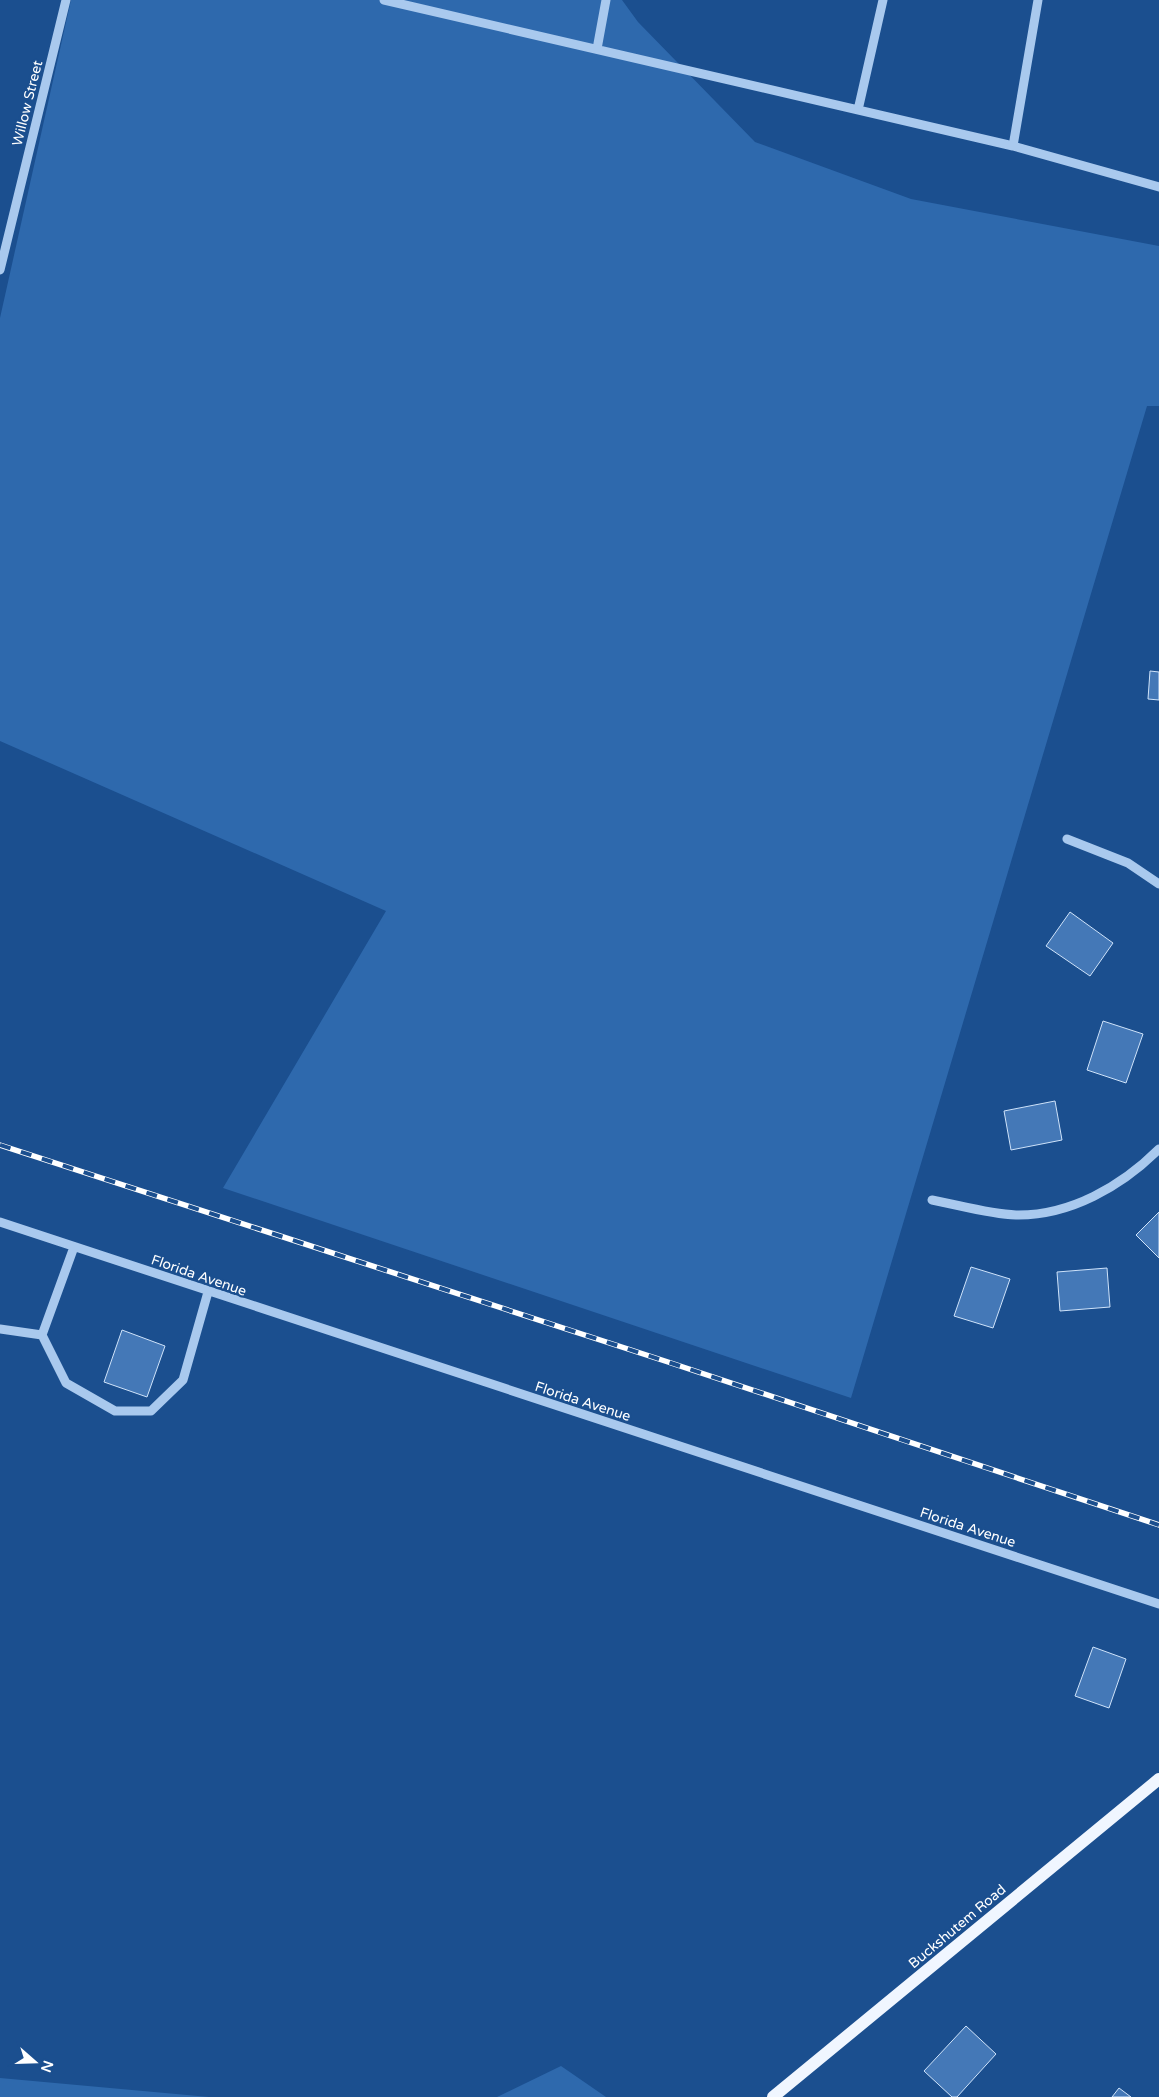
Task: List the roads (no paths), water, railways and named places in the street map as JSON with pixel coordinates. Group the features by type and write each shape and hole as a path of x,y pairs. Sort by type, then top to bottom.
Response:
{"main road":[{"name":"Buckshutem Road","path":"774,2097 1159,1779"}],"street":[{"name":"Willow Street","path":"0,270 66,0"},
{"path":"384,0 1013,146 1159,187"},
{"path":"597,50 606,0"},
{"path":"858,110 883,0"},
{"path":"1013,146 1038,0"},
{"path":"1066,840 1128,863 1159,884"},
{"path":"932,1200 1014,1215 1039,1214 1079,1202 1114,1185 1142,1166 1159,1149"},
{"name":"Florida Avenue","path":"0,1222 1159,1604"},
{"path":"74,1247 42,1335 66,1383 115,1411 151,1411 183,1380 208,1292"},
{"path":"0,1329 42,1335"}],"railway":[{"path":"0,1145 668,1362 1159,1525"}]}
